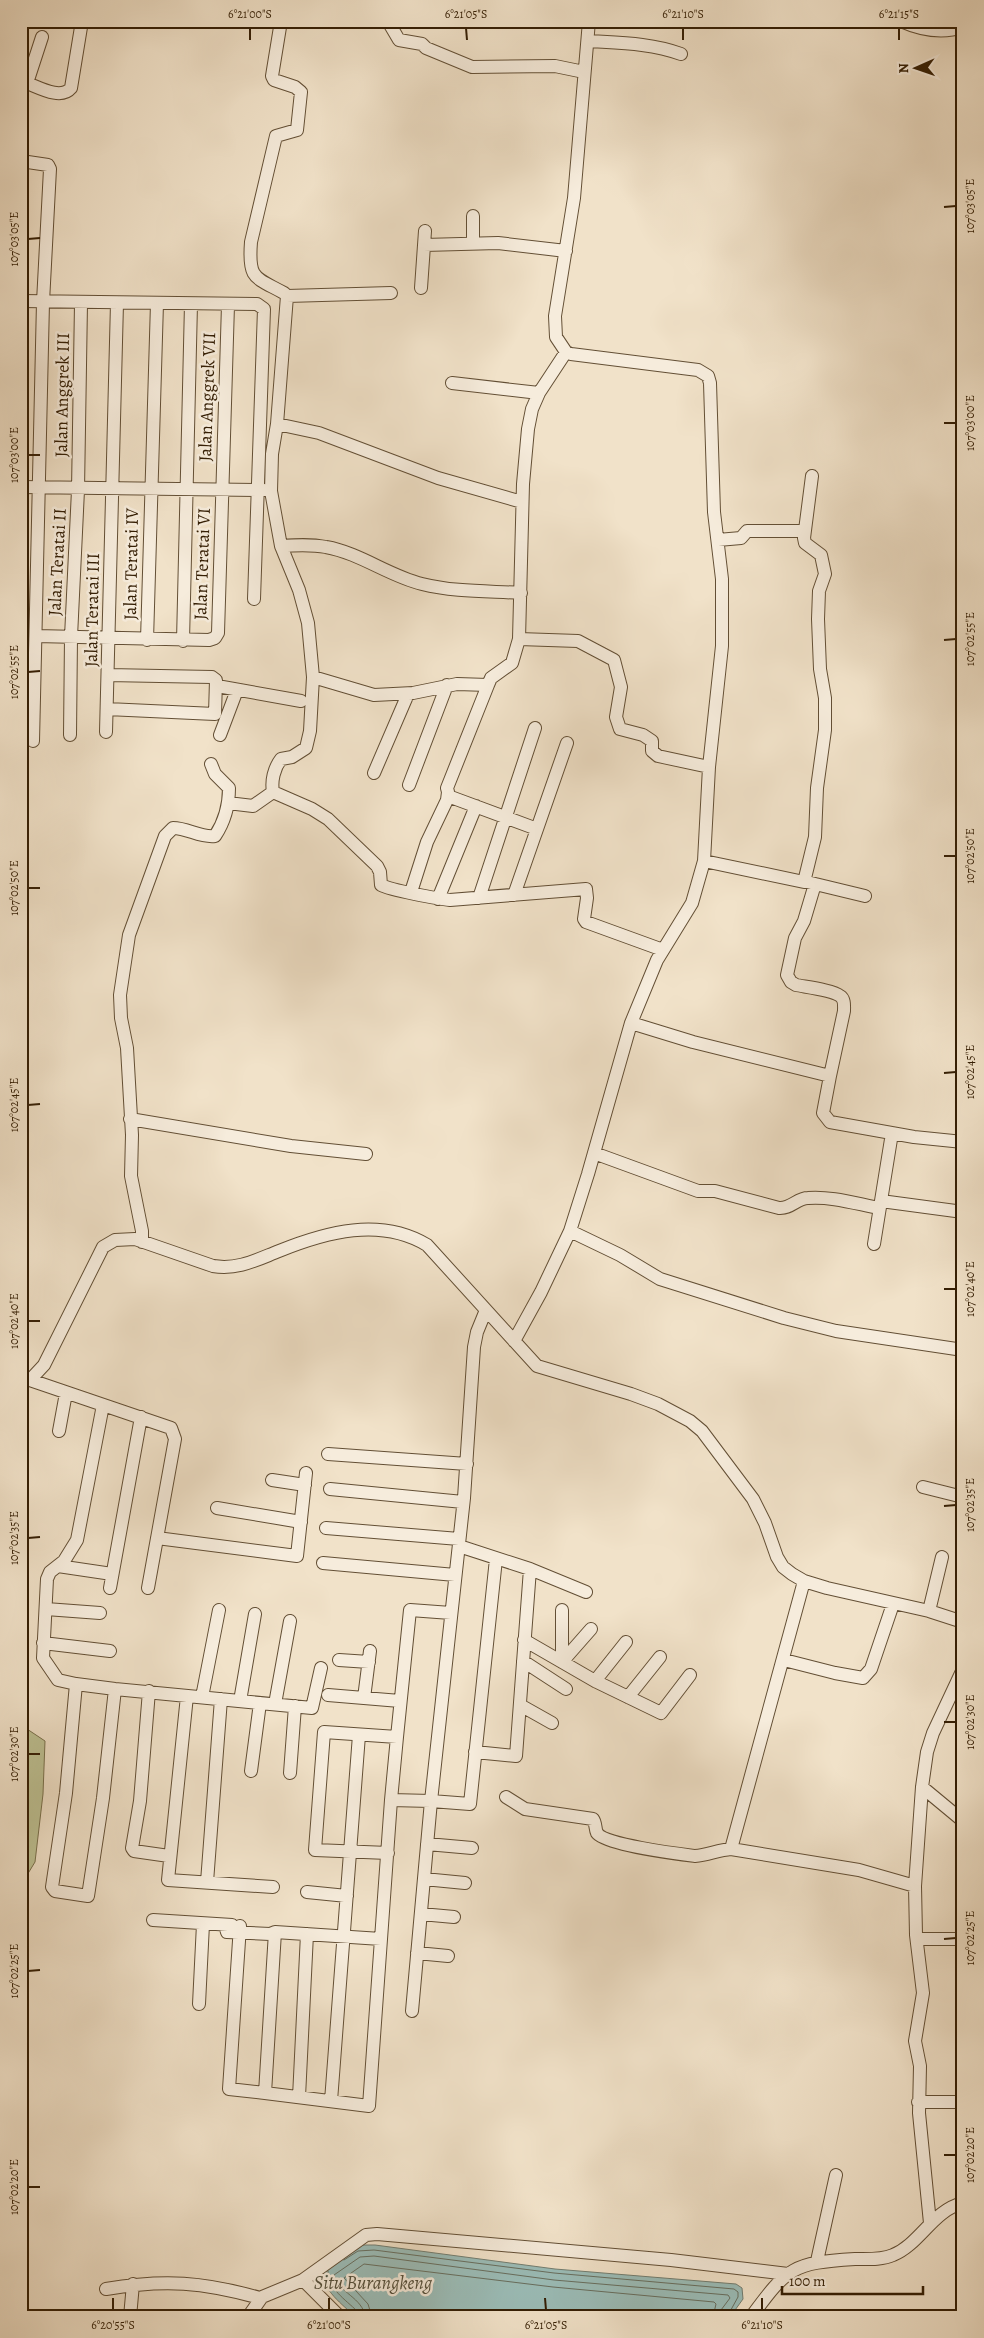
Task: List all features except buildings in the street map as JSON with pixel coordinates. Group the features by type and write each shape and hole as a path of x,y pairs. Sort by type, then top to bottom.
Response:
{"street":[{"path":"42,37 27,83 61,94 67,93 71,88 82,21"},
{"path":"281,21 272,76 274,80 295,87 301,92 297,130 276,136 251,242 252,271 257,280 287,296 392,293"},
{"path":"383,21 389,23 398,40 422,44 426,48 472,66 555,66 584,72"},
{"path":"514,1341 542,1292 570,1231 631,1023 644,988 663,950 692,903 704,861 709,767 722,646 722,579 714,512 710,383 708,376 698,370 566,352 560,345 555,327 574,198 590,21"},
{"path":"901,21 916,28 929,30 955,30 963,27"},
{"path":"588,41 634,44 681,54"},
{"path":"21,161 44,163 50,169 43,302 36,636 28,664 32,741"},
{"path":"473,216 473,244"},
{"path":"421,288 424,231"},
{"path":"424,245 498,243 566,251"},
{"path":"273,792 273,780 277,764 285,757 292,757 302,752 308,744 313,678 308,624 299,590 281,546 271,491 272,454 277,424 287,296"},
{"path":"21,301 257,304 264,309 254,599"},
{"name":"Jalan Anggrek III","path":"78,487 81,303"},
{"name":"Jalan Teratai III","path":"106,732 117,303"},
{"name":"Jalan Teratai IV","path":"146,640 157,303"},
{"path":"36,636 183,641 191,304"},
{"name":"Jalan Anggrek VII","path":"222,489 228,305"},
{"path":"411,892 427,842 448,796 447,788 488,685 491,678 512,663 519,639 522,502 528,429 532,409 539,393 566,352"},
{"path":"452,383 539,393"},
{"path":"277,424 319,433 438,478 522,502"},
{"path":"812,476 804,531 805,543 821,556 825,574 818,591 818,651 825,698 825,730 817,788 815,837 804,921 795,938 786,975 796,985 834,993 841,996 844,1001 844,1011 822,1113 824,1117 834,1123 914,1137 963,1142"},
{"path":"21,487 271,491"},
{"name":"Jalan Teratai II","path":"70,735 70,638 78,487"},
{"name":"Jalan Teratai VI","path":"183,641 210,640 215,638 218,633 222,489"},
{"path":"718,540 741,538 747,531 804,531"},
{"path":"281,546 308,544 328,547 364,560 399,577 445,588 521,593"},
{"path":"519,639 578,641 614,660 621,686 616,717 620,729 643,735 652,741 652,751 658,756 709,767"},
{"path":"108,675 212,677 216,680 221,714 220,735"},
{"path":"313,678 374,695 408,694 447,685 488,685"},
{"path":"409,785 447,685"},
{"path":"217,686 301,701"},
{"path":"221,714 237,690"},
{"path":"374,773 408,694"},
{"path":"107,710 221,714"},
{"path":"479,898 535,728"},
{"path":"514,895 567,743"},
{"path":"142,1242 142,1231 131,1176 126,1039 119,1007 121,980 129,935 165,836 173,828 183,828 208,837 215,836 220,829 228,802 227,784 215,774 211,764"},
{"path":"228,802 256,806 273,792"},
{"path":"273,792 312,809 328,819 377,866 383,886 438,899 479,898 586,889 587,898 584,919 586,922 663,950"},
{"path":"448,796 537,829"},
{"path":"438,899 476,806"},
{"path":"704,861 865,896"},
{"path":"631,1023 693,1042 830,1076"},
{"path":"130,1119 291,1146 366,1154"},
{"path":"874,1244 892,1133"},
{"path":"594,1153 698,1191 715,1191 779,1208 789,1207 800,1199 815,1197 963,1212"},
{"path":"26,1379 44,1365 103,1247 121,1238 135,1239 213,1266 226,1268 249,1264 310,1238 344,1230 374,1229 390,1231 427,1245 537,1366 631,1394 690,1421 702,1431 753,1499 783,1567 804,1581 893,1604 929,1611 963,1622"},
{"path":"570,1231 620,1255 660,1279 784,1318 822,1328 915,1345 963,1350"},
{"path":"412,2010 431,1802 467,1464 474,1346 476,1332 486,1310"},
{"path":"26,1379 171,1428 175,1439 148,1588"},
{"path":"59,1431 66,1393"},
{"path":"103,1405 80,1530 73,1548 48,1576 43,1658 58,1680 115,1689 312,1708 321,1668"},
{"path":"110,1588 141,1417"},
{"path":"328,1454 467,1464"},
{"path":"157,1538 297,1556 305,1479 272,1480"},
{"path":"923,1487 963,1497"},
{"path":"330,1489 463,1502"},
{"path":"217,1508 301,1522"},
{"path":"326,1528 459,1543 496,1559 530,1569 586,1592"},
{"path":"929,1611 942,1556"},
{"path":"392,1800 470,1804 496,1559"},
{"path":"323,1563 455,1575"},
{"path":"58,1566 112,1574"},
{"path":"476,1752 516,1756 530,1569"},
{"path":"731,1849 804,1581"},
{"path":"784,1660 842,1675 863,1678 871,1669 893,1604"},
{"path":"46,1608 100,1613"},
{"path":"202,1697 219,1610"},
{"path":"240,1929 229,2089 369,2106 397,1737 410,1610 451,1613"},
{"path":"562,1610 562,1662"},
{"path":"240,1701 255,1614"},
{"path":"276,1704 290,1621"},
{"path":"562,1662 591,1629"},
{"path":"562,1636 578,1644"},
{"path":"524,1640 595,1681 661,1712 690,1675"},
{"path":"595,1681 626,1642"},
{"path":"44,1643 110,1651"},
{"path":"339,1660 369,1656 364,1698"},
{"path":"628,1697 660,1657"},
{"path":"523,1661 566,1689"},
{"path":"930,2224 918,2102 920,2076 915,2041 923,1992 917,1938 915,1886 922,1787 927,1752 933,1733 963,1669"},
{"path":"76,1684 66,1794 52,1887 55,1892 88,1896 103,1798 115,1689"},
{"path":"149,1691 140,1801 132,1848 134,1851 169,1856"},
{"path":"328,1695 400,1701"},
{"path":"187,1696 168,1880 273,1887"},
{"path":"207,1882 221,1699"},
{"path":"252,1771 260,1703"},
{"path":"520,1705 552,1723"},
{"path":"290,1773 294,1706"},
{"path":"388,1853 315,1850 324,1732 397,1737"},
{"path":"331,2101 359,1735"},
{"path":"922,1787 963,1821"},
{"path":"506,1797 525,1809 593,1819 597,1833 604,1839 619,1843 695,1856 731,1849 859,1870 915,1886"},
{"path":"427,1844 472,1848"},
{"path":"424,1879 465,1883"},
{"path":"307,1892 347,1896"},
{"path":"421,1914 454,1917"},
{"path":"153,1920 225,1925 227,1932 240,1929 270,1934 275,1932 381,1939"},
{"path":"199,2004 203,1924"},
{"path":"265,2092 275,1932"},
{"path":"299,2097 308,1934"},
{"path":"917,1938 963,1939"},
{"path":"417,1952 448,1956"},
{"path":"918,2102 963,2102"},
{"path":"818,2261 836,2174"},
{"path":"751,2317 774,2286 802,2265 818,2261 891,2256 907,2247 948,2209 963,2203"},
{"path":"248,2317 260,2298 308,2276 366,2235 377,2234 671,2260 788,2274"},
{"path":"308,2276 340,2317"},
{"path":"106,2289 133,2284 187,2282 222,2288 260,2298"},
{"path":"130,2317 133,2284"}],"green space":[{"path":"21,1725 45,1741 43,1794 35,1862 21,1885"}],"water":[{"name":"Situ Burangkeng","path":"361,2245 375,2245 555,2269 736,2284 742,2288 743,2299 730,2317 355,2317 330,2291 326,2285 323,2271"}]}
